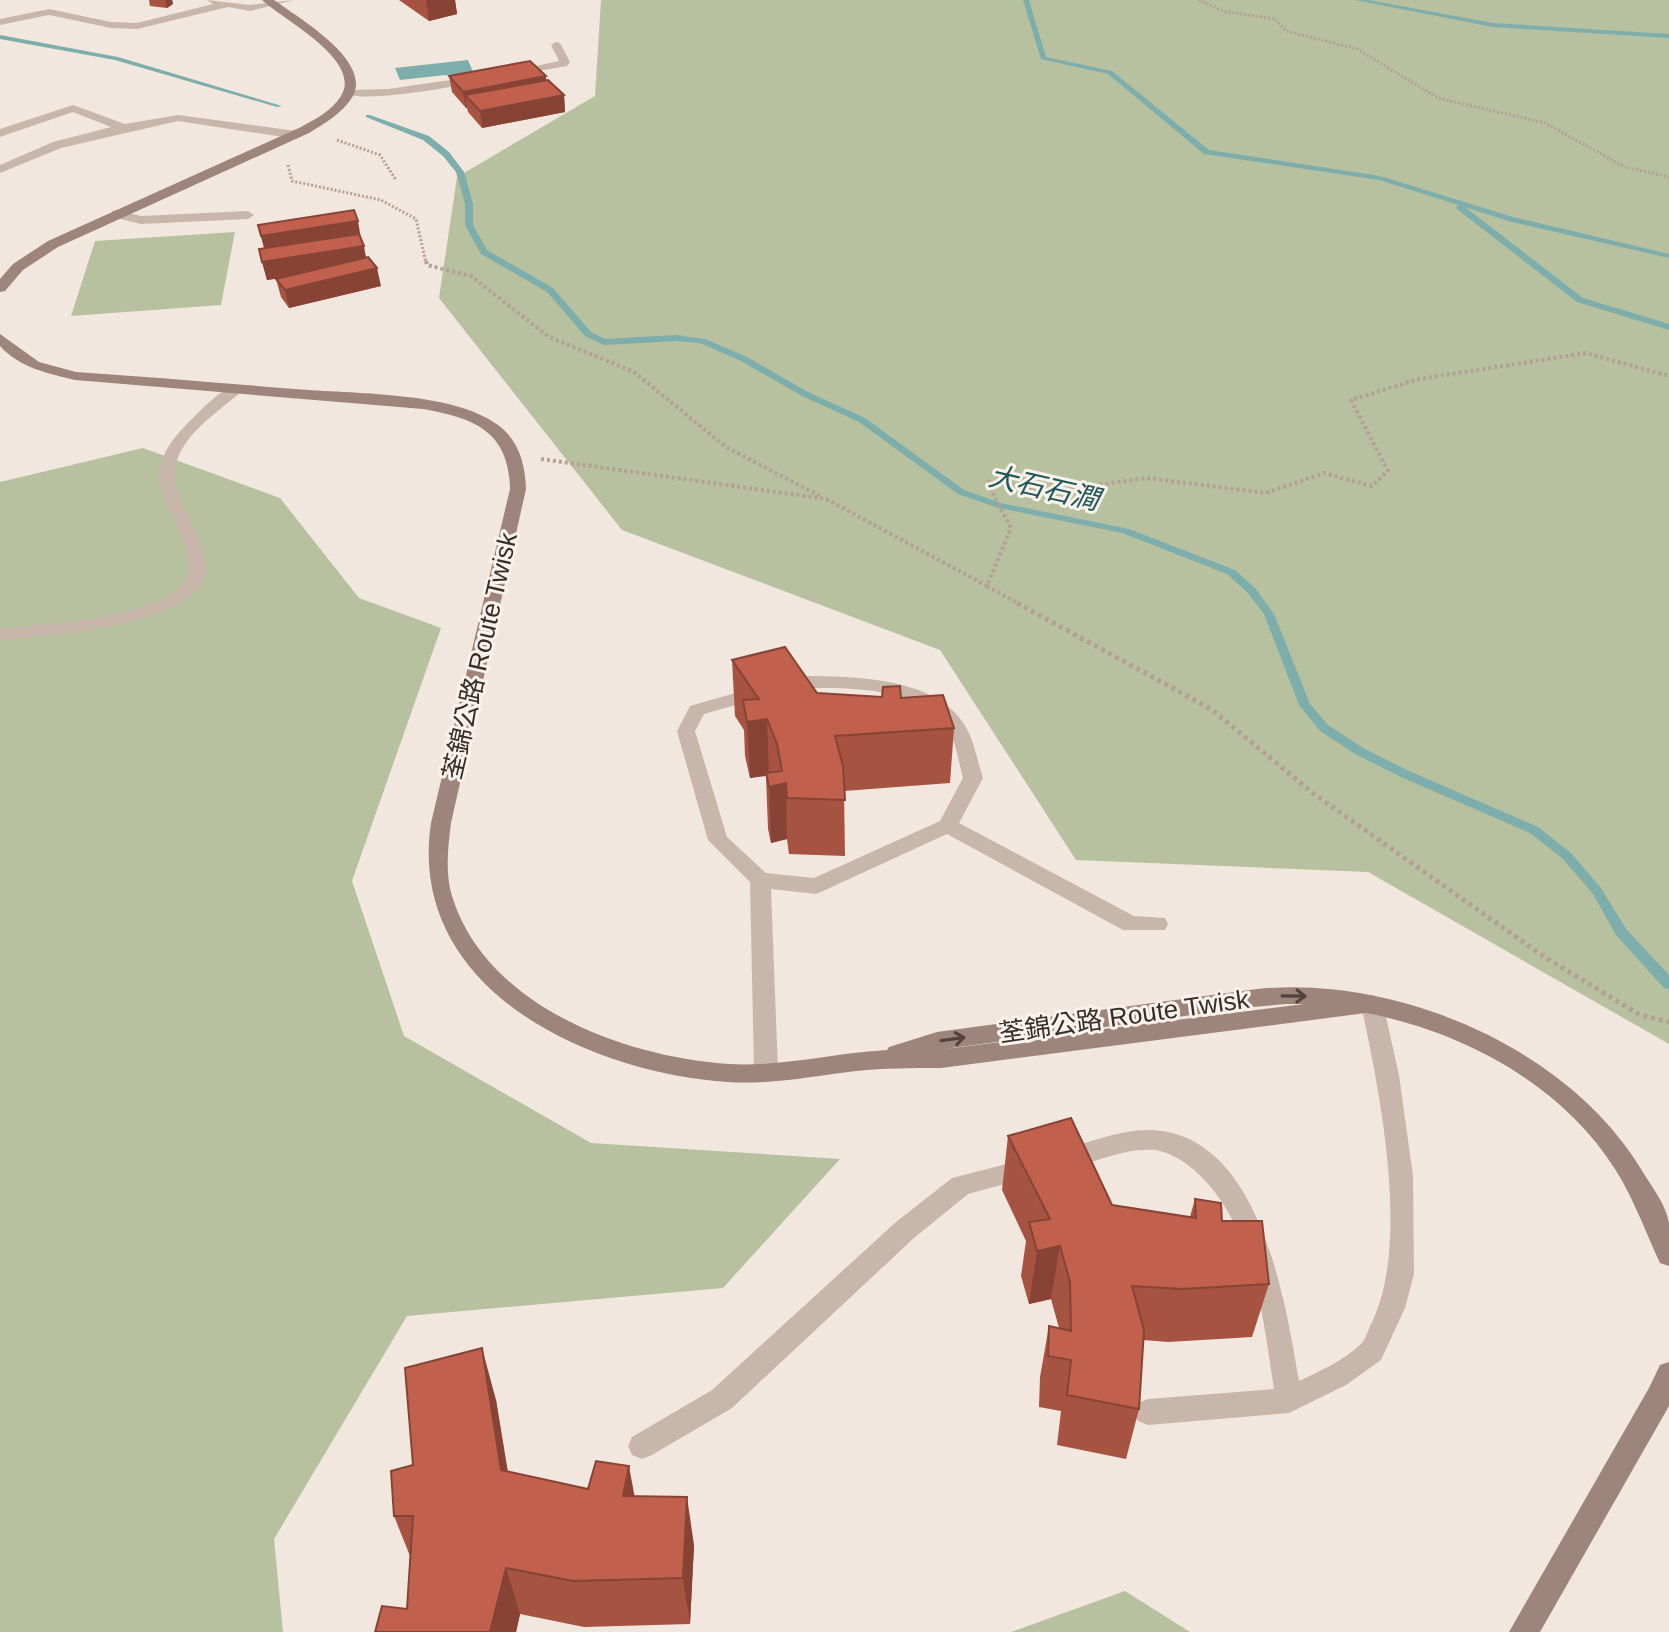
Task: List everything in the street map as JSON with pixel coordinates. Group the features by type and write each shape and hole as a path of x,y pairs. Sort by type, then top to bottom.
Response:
{"main road":[{"path":"0,288 18,267 41,251 300,132 332,113 351,93 352,77 347,65 330,47 269,2"},
{"path":"0,338 24,360 58,373 124,382 443,407 482,421 507,441 516,456"},
{"name":"荃錦公路 Route Twisk","path":"516,456 519,479 516,500 441,823 437,862 448,915 470,952 504,988 539,1013 578,1035 639,1058 690,1069 732,1073 878,1059 941,1059 1372,1004 1412,1013 1469,1035 1516,1060 1584,1113 1630,1169 1649,1199 1669,1255"},
{"path":"1524,1632 1659,1397 1669,1374"}],"lane":[{"path":"208,0 250,8 289,0"},
{"path":"4,21 49,12 111,25 137,26 224,5"},
{"path":"501,76 563,64 565,62 556,45"},
{"path":"351,93 388,92 487,78"},
{"path":"0,133 73,108 125,129"},
{"path":"0,169 57,145 178,118 300,132"},
{"path":"117,214 141,220 248,215"},
{"path":"0,635 146,612 170,603 191,586 196,576 196,559 167,481 167,468 183,438 236,389"},
{"path":"795,682 862,682 931,701 959,731 973,778 948,826 816,886 760,880 718,840 686,731 697,710 795,682"},
{"path":"948,826 1131,924 1157,924"},
{"path":"760,880 766,1071"},
{"path":"1148,1412 1289,1400 1337,1376 1372,1351 1392,1308 1401,1274 1401,1176 1387,1075 1372,1004"},
{"path":"642,1446 722,1399 905,1230 961,1185 1147,1140 1175,1144 1205,1163 1232,1196 1256,1246 1271,1292 1289,1400"}],"path":[{"path":"1199,0 1223,11 1275,19 1286,31 1357,49 1438,98 1545,123 1625,167 1669,177"},
{"path":"300,132 380,155 396,180"},
{"path":"283,140 292,181 381,200 416,219 427,265 471,276 549,337 634,372 726,447 1211,709 1314,794 1543,956 1640,1015 1669,1022"},
{"path":"987,586 1011,528 986,481 1047,492 1147,478 1266,493 1324,473 1372,486 1388,471 1351,400 1419,379 1586,353 1669,376"},
{"path":"516,456 826,499"}],"green space":[{"path":"601,0 1669,0 1669,1044 1368,872 1076,860 940,650 622,530 439,298 457,177 595,96"},
{"path":"235,232 221,305 71,316 95,241"},
{"path":"143,448 280,498 359,598 441,628 352,881 404,1036 591,1143 840,1159 723,1288 407,1316 274,1539 283,1632 0,1632 0,482"},
{"path":"1125,1591 1190,1632 1011,1632"}],"water":[{"path":"468,60 473,72 400,80 395,68"}],"building":[{"path":"530,61 546,76 463,92 449,76"},
{"path":"548,80 564,95 480,111 465,95"},
{"path":"354,210 358,221 261,236 258,225"},
{"path":"359,234 364,246 262,262 259,249"},
{"path":"368,257 377,268 285,290 276,279"},
{"path":"785,647 817,693 882,697 883,687 900,686 901,698 943,695 954,728 835,736 843,766 845,800 787,798 786,783 769,787 766,773 782,771 777,744 767,719 747,722 743,700 759,699 732,660"},
{"path":"1071,1118 1112,1205 1196,1218 1195,1199 1221,1203 1222,1221 1262,1221 1269,1284 1182,1289 1132,1286 1144,1330 1139,1409 1067,1395 1071,1360 1048,1356 1049,1326 1071,1331 1070,1282 1060,1246 1037,1251 1029,1222 1050,1219 1008,1136"},
{"path":"482,1348 501,1470 588,1489 596,1461 629,1466 623,1496 687,1497 683,1578 573,1581 506,1568 490,1632 375,1632 382,1606 407,1609 413,1516 394,1516 391,1471 413,1465 405,1368"}],"waterway":[{"path":"1026,0 1043,58 1110,72 1207,152 1380,178 1511,219 1669,256"},
{"path":"1358,0 1493,25 1669,36"},
{"path":"0,37 116,58 279,106"},
{"name":"大石石澗","path":"368,116 426,138 446,154 460,172 469,204 469,225 484,252 550,290 588,334 604,342 676,338 702,341 744,359 805,394 862,420 961,492 999,505 1125,531 1231,572 1251,590 1269,614 1305,705 1324,728 1359,751 1405,774 1534,830 1567,856 1597,891 1621,932 1669,984"},
{"path":"1460,207 1580,300 1669,327"}]}
